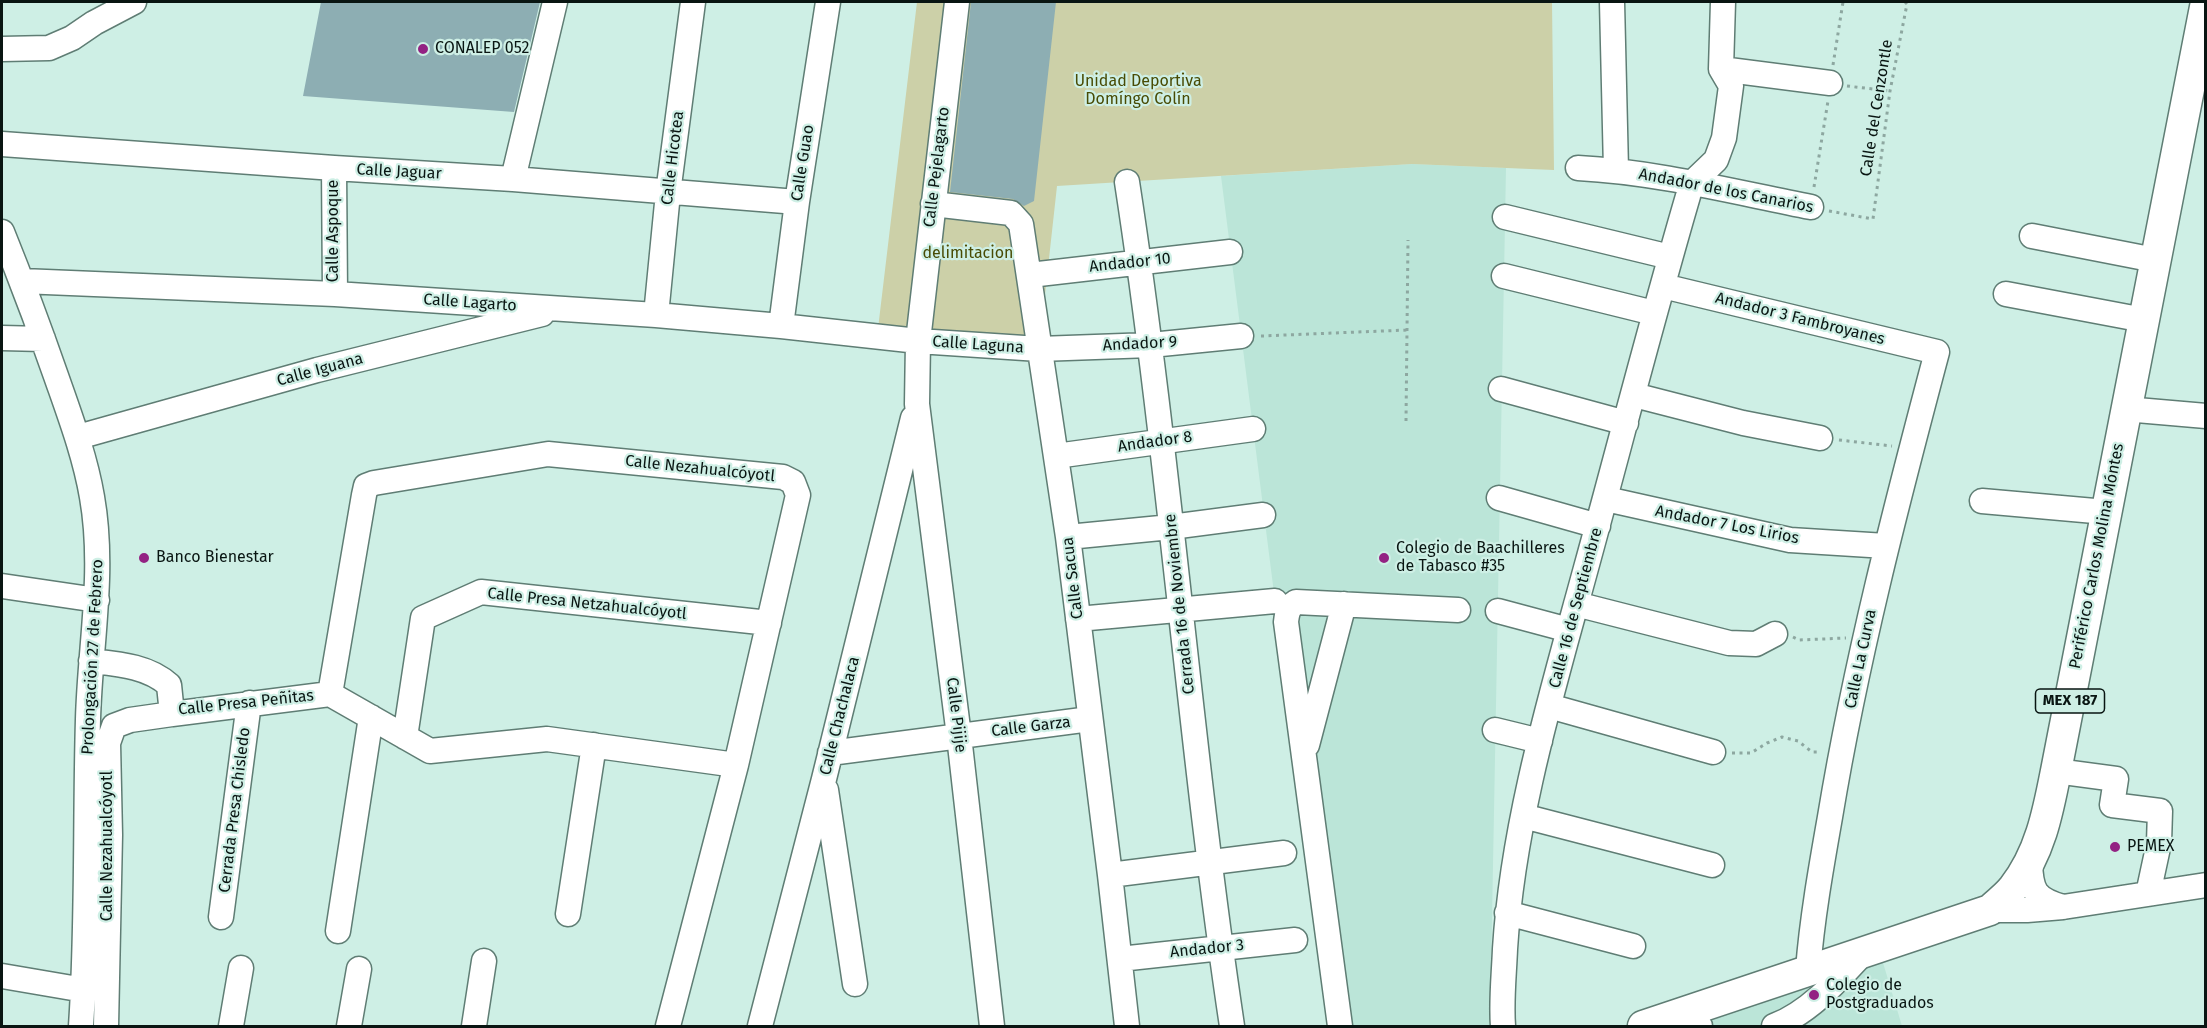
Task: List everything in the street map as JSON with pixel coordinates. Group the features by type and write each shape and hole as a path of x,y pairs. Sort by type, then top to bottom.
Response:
{"main road":[{"name":"Periférico Carlos Molina Móntes","path":"1652,1023 1990,910 2012,889 2030,863 2046,818 2056,771 2205,2"}],"street":[{"path":"2,49 49,48 72,38 102,18 134,2"},
{"path":"513,179 555,2"},
{"name":"Calle Hicotea","path":"656,315 668,193 693,2"},
{"name":"Calle Guao","path":"781,326 797,202 828,2"},
{"name":"Calle Pejelagarto","path":"917,405 918,341 957,2"},
{"path":"1612,2 1616,170"},
{"path":"1690,190 1716,160 1724,138 1731,86 1721,69 1723,2"},
{"path":"1721,69 1830,83"},
{"name":"Calle Jaguar","path":"2,144 513,179 797,202"},
{"name":"Calle Aspoque","path":"334,168 335,294"},
{"name":"Andador de los Canarios","path":"1578,168 1616,170 1690,190 1811,207"},
{"name":"Cerrada 16 de Noviembre","path":"1127,182 1151,345 1210,863 1232,1026"},
{"name":"Calle 16 de Septiembre","path":"1503,1026 1502,1003 1507,913 1515,853 1523,816 1569,630 1634,395 1654,313 1690,190"},
{"name":"Calle Sacua","path":"933,204 1011,213 1021,224 1068,537 1127,1026"},
{"path":"1504,217 1670,257"},
{"name":"Prolongación 27 de Febrero","path":"2,232 78,437 92,497 98,549 97,600 91,660 84,990 81,1026"},
{"path":"2032,236 2155,260"},
{"name":"Andador 10","path":"1030,275 1230,252"},
{"path":"1504,276 1654,313"},
{"name":"Calle Lagarto","path":"22,281 335,294 656,315 918,341"},
{"name":"Andador 3 Fambroyanes","path":"1662,286 1937,352"},
{"path":"2006,294 2144,320"},
{"name":"Calle Iguana","path":"78,437 317,370 564,309"},
{"name":"Andador 9","path":"1039,349 1151,345 1241,336"},
{"path":"2,338 43,339"},
{"name":"Calle Laguna","path":"918,341 1039,349"},
{"name":"Calle La Curva","path":"1808,970 1812,921 1841,751 1886,546 1937,352"},
{"path":"1502,389 1626,423"},
{"path":"1634,395 1743,423 1820,438"},
{"name":"Calle Pijije","path":"917,405 959,736 992,1026"},
{"name":"Calle Chachalaca","path":"760,1026 917,405"},
{"path":"2125,409 2205,416"},
{"name":"Andador 8","path":"1056,456 1253,429"},
{"name":"Calle Nezahualcóyotl","path":"330,694 366,486 548,454 783,477 793,482 798,495 769,623 736,765 668,1026"},
{"path":"1500,498 1598,526"},
{"name":"Andador 7 Los Lirios","path":"1606,499 1791,540 1886,546"},
{"path":"1982,501 2106,512"},
{"path":"1068,537 1263,515"},
{"path":"2,586 97,600"},
{"name":"Calle Presa Netzahualcóyotl","path":"405,737 423,618 481,592 769,623"},
{"path":"1078,619 1275,601"},
{"path":"1340,1026 1286,622 1287,614 1290,605 1296,602 1458,609"},
{"path":"1304,756 1344,604"},
{"path":"1576,604 1729,643 1756,645 1775,634"},
{"path":"1498,611 1569,630"},
{"name":"Calle Presa Peñitas","path":"91,660 146,670 159,676 169,685 172,714 330,694 430,751 547,739 736,765"},
{"name":"Cerrada Presa Chisledo","path":"221,917 249,703"},
{"path":"1549,706 1713,752"},
{"name":"Calle Nezahualcóyotl","path":"106,1026 110,834 108,743 114,726 130,720 172,714"},
{"path":"338,931 371,717"},
{"name":"Calle Garza","path":"830,753 1090,719"},
{"path":"1495,730 1540,741"},
{"path":"568,914 594,745"},
{"path":"2056,771 2116,779 2112,806 2160,811 2159,843 2148,894"},
{"path":"824,779 855,984"},
{"path":"1523,816 1712,865"},
{"path":"1110,875 1284,853"},
{"path":"2030,863 2031,881 2035,893 2049,903 2063,907"},
{"path":"1990,910 2063,907 2205,885"},
{"path":"1507,913 1633,946"},
{"name":"Andador 3","path":"1120,959 1295,940"},
{"path":"1774,1026 1784,1023 1810,1004 1866,951"},
{"path":"474,1026 484,961"},
{"path":"231,1026 241,968"},
{"path":"349,1026 359,969"},
{"path":"2,976 84,990"},
{"path":"1796,1026 1810,1004"},
{"path":"1652,1023 1700,1026"}],"path":[{"name":"Calle del Cenzontle","path":"1873,219 1890,91 1907,4 1905,2"},
{"path":"1830,83 1890,91"},
{"name":"Andador de los Canarios","path":"1811,207 1873,219"},
{"path":"1406,421 1408,240"},
{"path":"1241,336 1407,330"},
{"path":"1820,438 1912,448"},
{"path":"1775,634 1789,635 1799,640 1865,638"},
{"path":"1713,752 1751,753 1782,736 1798,741 1812,752 1841,751"}],"shaded area":[{"name":"Colegio de Baachilleres de Tabasco #35","path":"1412,164 1506,168 1490,1026 1329,1026 1221,176"},
{"name":"Colegio de Postgraduados","path":"1878,946 1902,1026 1643,1026"}],"green space":[{"name":"Unidad Deportiva Domíngo Colín","path":"917,2 1552,2 1554,170 1412,164 1057,186 1039,349 877,337"}],"building":[{"name":"CONALEP 052","path":"321,2 540,2 514,112 303,96"},
{"path":"971,2 1056,2 1034,201 1024,206 1013,199 950,192"}],"place":[{"name":"CONALEP 052","path":"423,49"},
{"name":"Banco Bienestar","path":"144,558"},
{"name":"Colegio de Baachilleres de Tabasco #35","path":"1384,558"},
{"name":"PEMEX","path":"2115,847"},
{"name":"Colegio de Postgraduados","path":"1814,995"}],"park label":[{"name":"delimitacion","path":"968,254"}]}
